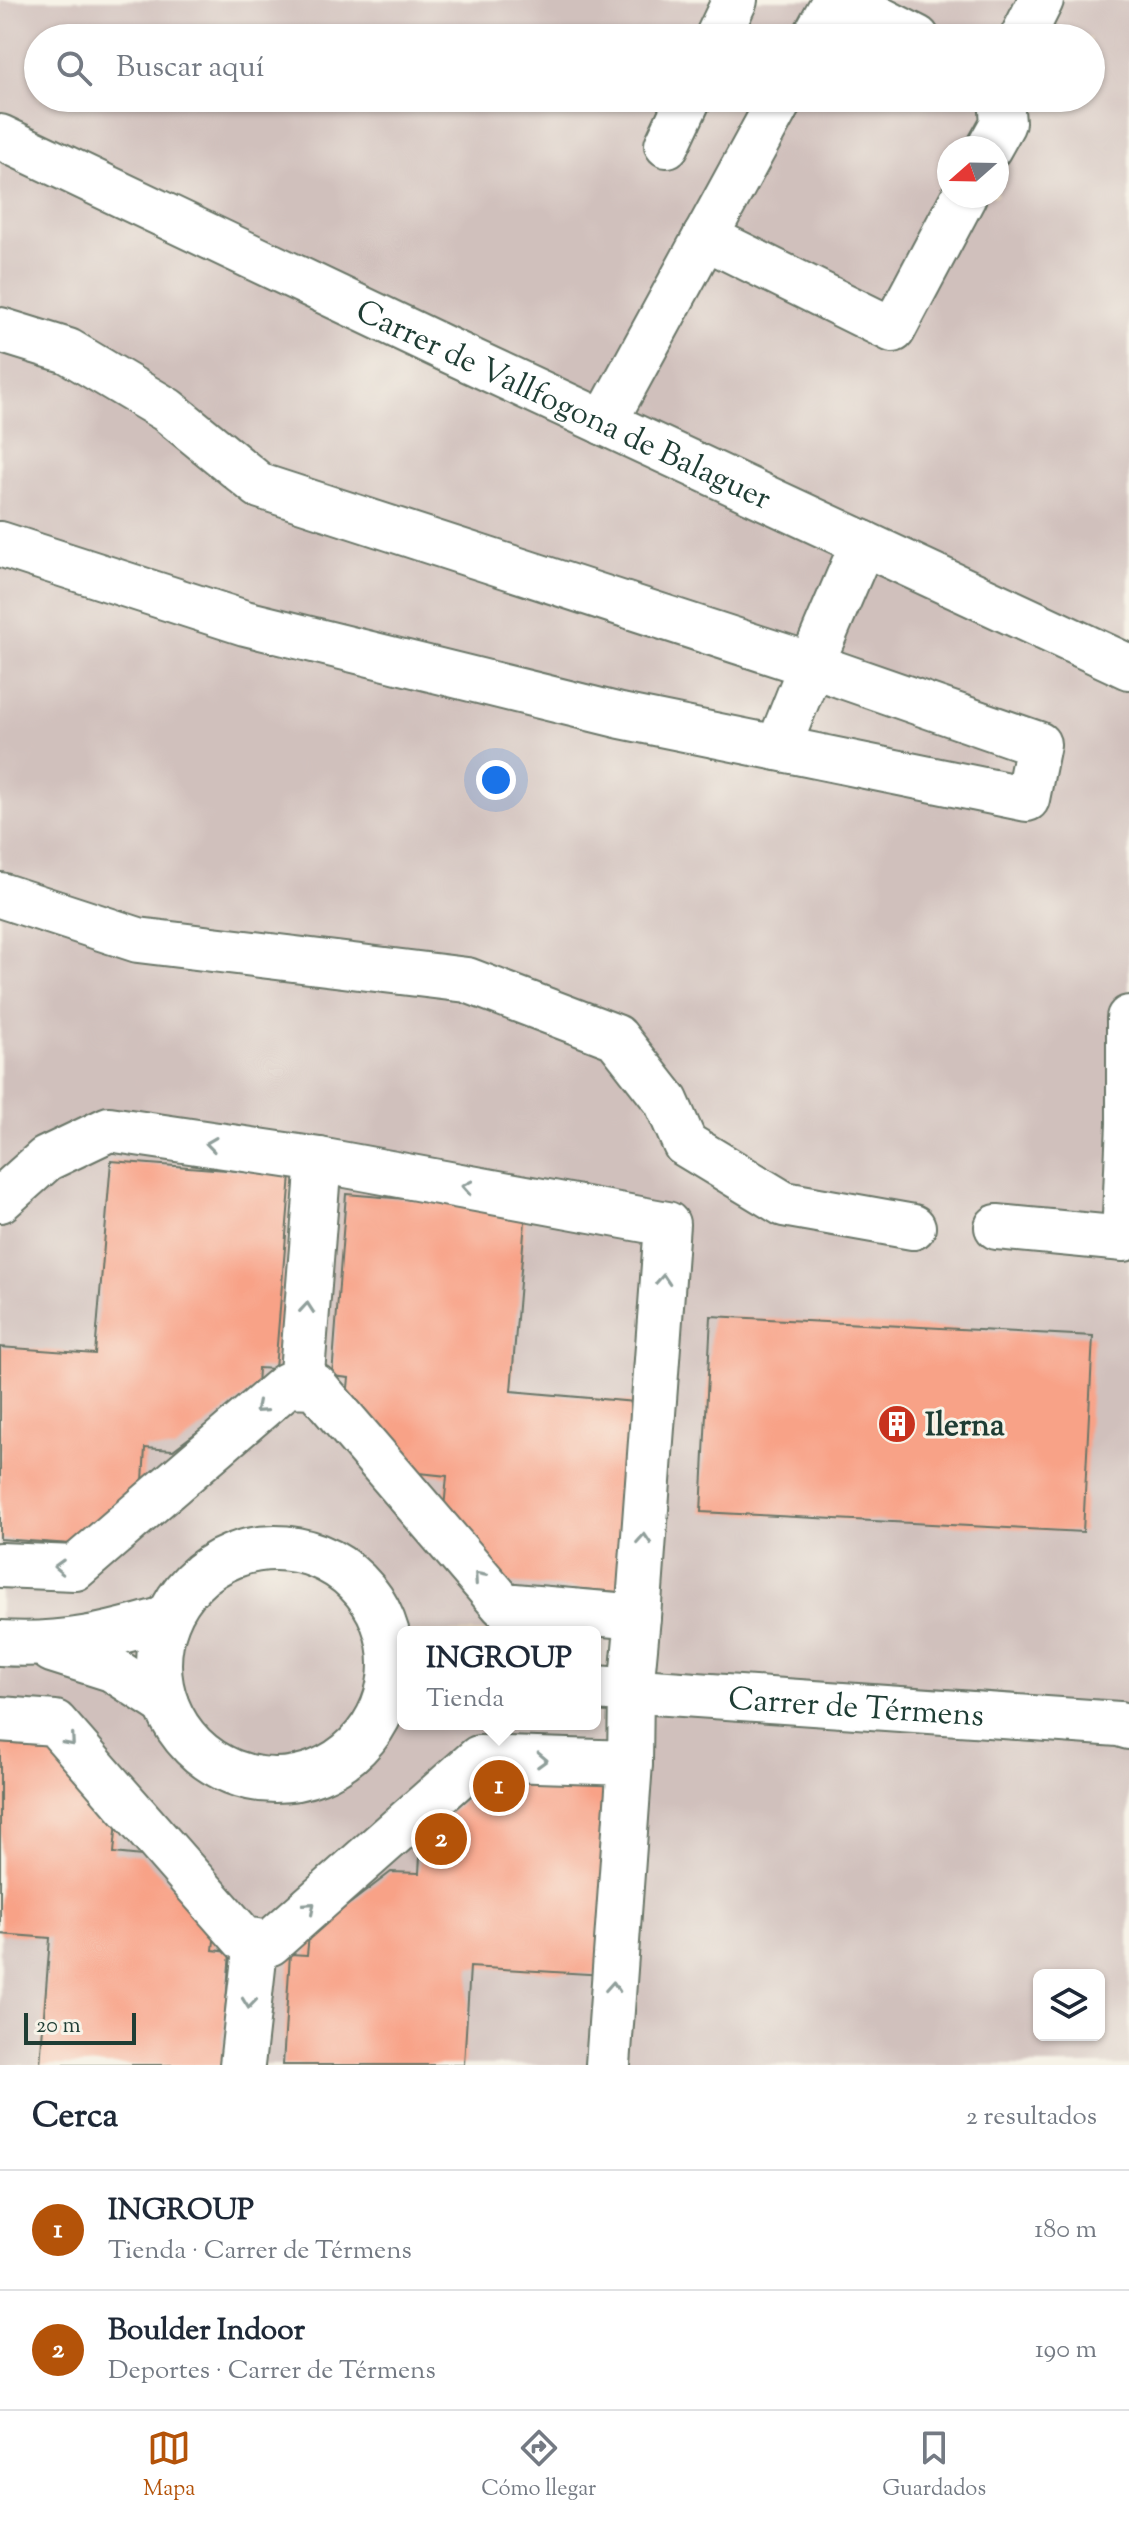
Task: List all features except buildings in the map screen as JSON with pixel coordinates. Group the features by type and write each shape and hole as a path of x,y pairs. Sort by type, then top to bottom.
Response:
{"street":[{"path":"724,24 735,0"},
{"path":"822,24 835,0"},
{"path":"842,0 889,24"},
{"path":"1029,24 1041,0"},
{"path":"667,145 682,112"},
{"path":"604,423 773,112"},
{"path":"996,136 1003,123 1002,112"},
{"name":"Carrer de Vallfogona de Balaguer","path":"0,137 1129,667"},
{"path":"705,237 893,330 958,208"},
{"path":"0,330 68,351 106,373 167,410 260,486 811,665 1038,744 1027,799 621,716 245,623 0,544"},
{"path":"778,748 863,543"},
{"path":"0,895 138,940 467,980 616,1037 666,1101 685,1144 784,1204 913,1227"},
{"path":"997,1227 1124,1239 1129,1018"},
{"path":"0,1200 46,1159 109,1129 319,1160 667,1224 638,1617 613,1689 630,1763 608,2065"},
{"path":"301,1385 319,1160"},
{"path":"0,1565 75,1568 287,1385 315,1386 503,1605 638,1617"},
{"path":"286,1548 321,1557 352,1576 395,1632 386,1703 387,1723 346,1758 314,1775 279,1782 242,1777 210,1761 183,1736 166,1704 159,1660 168,1618 188,1587 216,1563 249,1550 286,1548"},
{"path":"19,1644 111,1636 168,1618"},
{"path":"19,1644 112,1669 166,1704"},
{"name":"Carrer de Térmens","path":"613,1689 1126,1724"},
{"path":"0,1719 55,1723 244,1939 270,1943 479,1758 630,1763"},
{"path":"242,2065 256,1941"}],"shaded area":[{"path":"0,0 1129,0 1129,2065 0,2065"}],"place":[{"name":"Ilerna","path":"897,1424"},
{"name":"INGROUP","path":"499,1786"},
{"name":"Boulder Indoor","path":"441,1839"}]}
